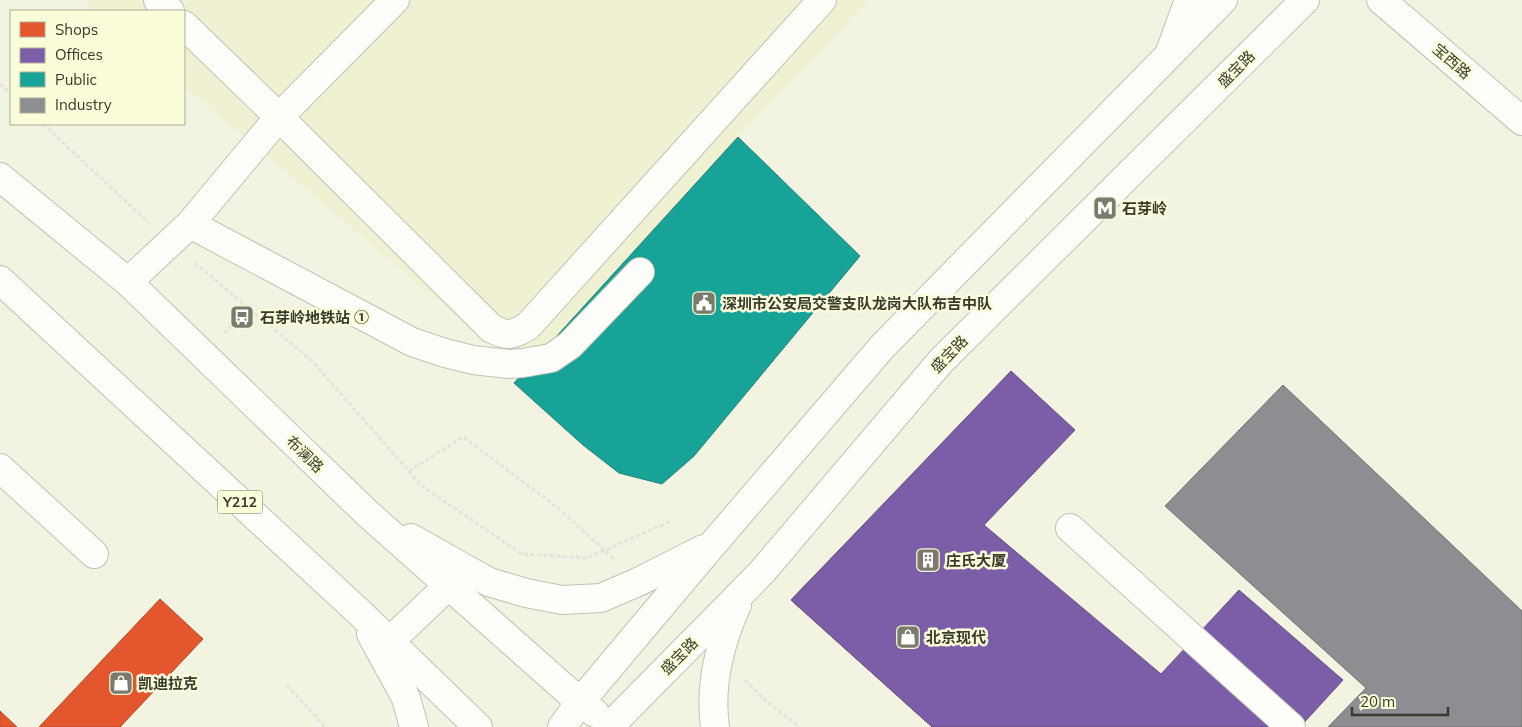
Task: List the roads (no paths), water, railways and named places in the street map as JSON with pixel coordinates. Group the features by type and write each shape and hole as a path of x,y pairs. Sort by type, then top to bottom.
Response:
{"main road":[{"path":"158,0 169,10"},
{"path":"128,282 190,224 279,117 395,0"},
{"path":"185,26 492,329 505,335 513,334 528,326 822,0"},
{"path":"1170,52 1189,0"},
{"path":"562,727 580,702 713,544 882,347 1223,0"},
{"name":"盛宝路","path":"611,726 762,572 941,361 1305,0"},
{"name":"宝西路","path":"1381,0 1522,121"},
{"name":"布澜路","path":"0,177 128,282 367,513 580,702 611,726"},
{"path":"190,224 412,342 472,360 509,364 550,358 570,345 640,272"},
{"name":"Y212","path":"0,280 390,641 478,727"},
{"path":"0,468 94,554"},
{"path":"367,513 489,582 526,593 562,600 601,598 638,582 713,544"},
{"path":"1070,528 1291,727"},
{"path":"716,727 714,687 722,642 736,605 762,572"},
{"path":"390,641 448,586"},
{"path":"360,613 406,698 414,727"}],"place":[{"name":"石芽岭","path":"1105,208"},
{"name":"深圳市公安局交警支队龙岗大队布吉中队","path":"704,303"},
{"name":"石芽岭地铁站 ①","path":"242,317"},
{"name":"庄氏大厦","path":"928,560"},
{"name":"北京现代","path":"908,637"},
{"name":"凯迪拉克","path":"121,683"}]}
